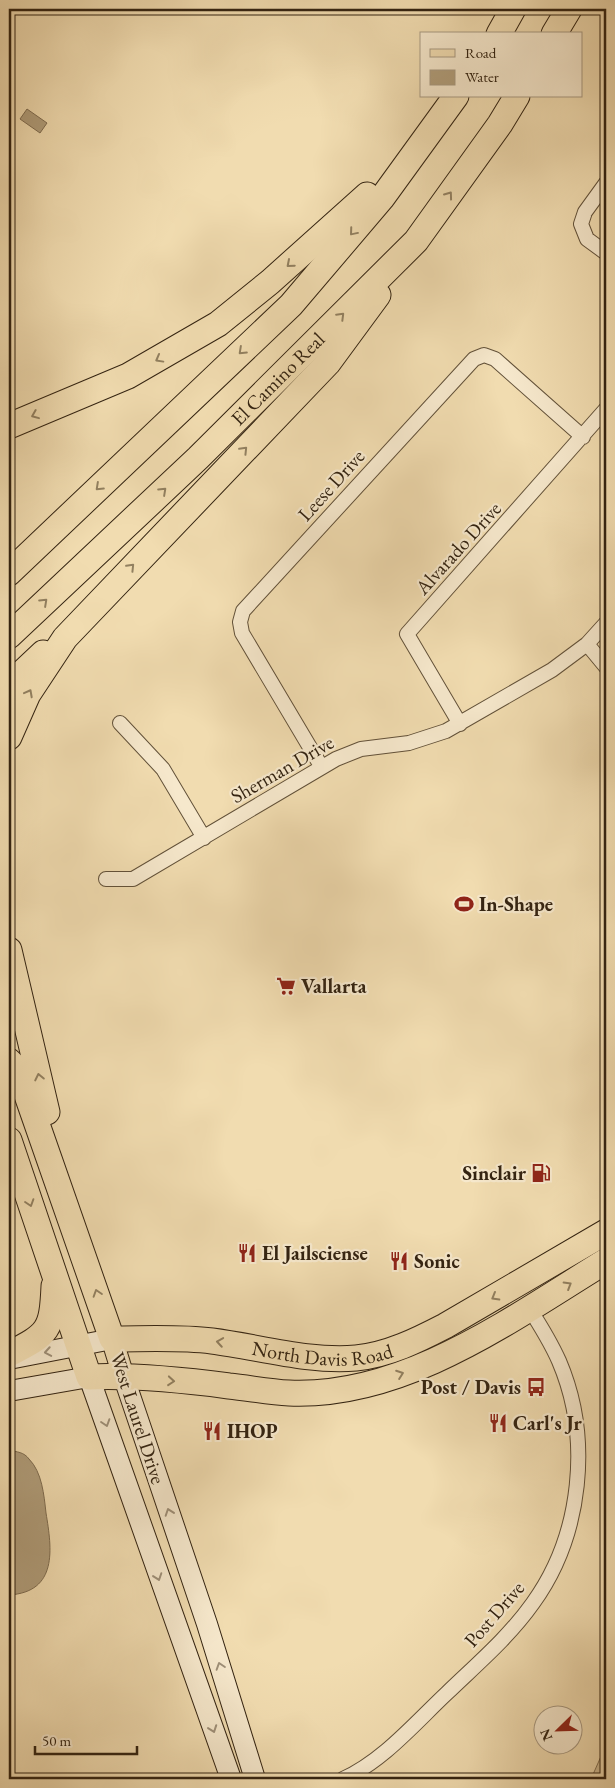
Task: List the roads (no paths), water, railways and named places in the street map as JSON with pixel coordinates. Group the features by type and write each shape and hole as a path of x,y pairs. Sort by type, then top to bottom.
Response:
{"highway":[{"path":"500,32 513,9"},
{"path":"555,32 569,9"},
{"path":"9,573 291,305 382,198 455,98"},
{"name":"El Camino Real","path":"9,636 198,458 416,241 500,124 516,98"},
{"path":"9,426 128,376 218,324 270,282 359,203 439,121"},
{"path":"9,737 28,694 42,670 65,638 328,363 416,241"},
{"path":"9,685 97,603"},
{"path":"9,950 34,1051 69,1210"},
{"name":"West Laurel Drive","path":"9,1061 14,1066 23,1084 69,1210 112,1339"},
{"name":"West Laurel Drive","path":"9,1140 89,1377"},
{"name":"North Davis Road","path":"112,1339 211,1341 320,1358 356,1358 382,1353 420,1339 445,1326 606,1232"},
{"name":"North Davis Road","path":"89,1377 123,1375 289,1393 318,1392 380,1382 449,1354 606,1262"},
{"path":"9,1354 40,1336 49,1326 52,1315 54,1276"}],"main road":[{"name":"West Laurel Drive","path":"112,1339 123,1375"}],"street":[{"path":"606,183 585,212 581,224 587,239 606,253"},
{"name":"Leese Drive","path":"321,766 242,633 240,622 243,611 474,359 484,355 495,359 583,437"},
{"name":"Alvarado Drive","path":"460,724 407,634 606,409"},
{"name":"Sherman Drive","path":"106,879 133,879 321,766 361,749 422,740 460,724 552,670 587,644 606,623"},
{"path":"587,644 606,667"},
{"path":"120,723 163,769 204,838"},
{"name":"Post Drive","path":"343,1779 369,1764 501,1641 534,1602 559,1556 574,1502 578,1471 578,1440 572,1406 559,1362 530,1308"},
{"name":"North Davis Road","path":"9,1359 79,1347 112,1339"},
{"name":"West Laurel Drive","path":"123,1375 207,1624 255,1779"},
{"name":"North Davis Road","path":"9,1391 89,1377"},
{"name":"West Laurel Drive","path":"89,1377 231,1779"}],"water":[{"path":"27,109 47,123 40,133 20,119"},
{"path":"9,1450 25,1455 33,1464 40,1477 50,1541 50,1554 44,1577 36,1586 25,1592 9,1595"}],"place":[{"name":"In-Shape","path":"464,904"},
{"name":"Vallarta","path":"286,986"},
{"name":"Sinclair","path":"541,1173"},
{"name":"El Jailsciense","path":"247,1253"},
{"name":"Sonic","path":"399,1261"},
{"name":"Post / Davis","path":"536,1387"},
{"name":"Carl's Jr","path":"498,1423"},
{"name":"IHOP","path":"212,1431"}]}
